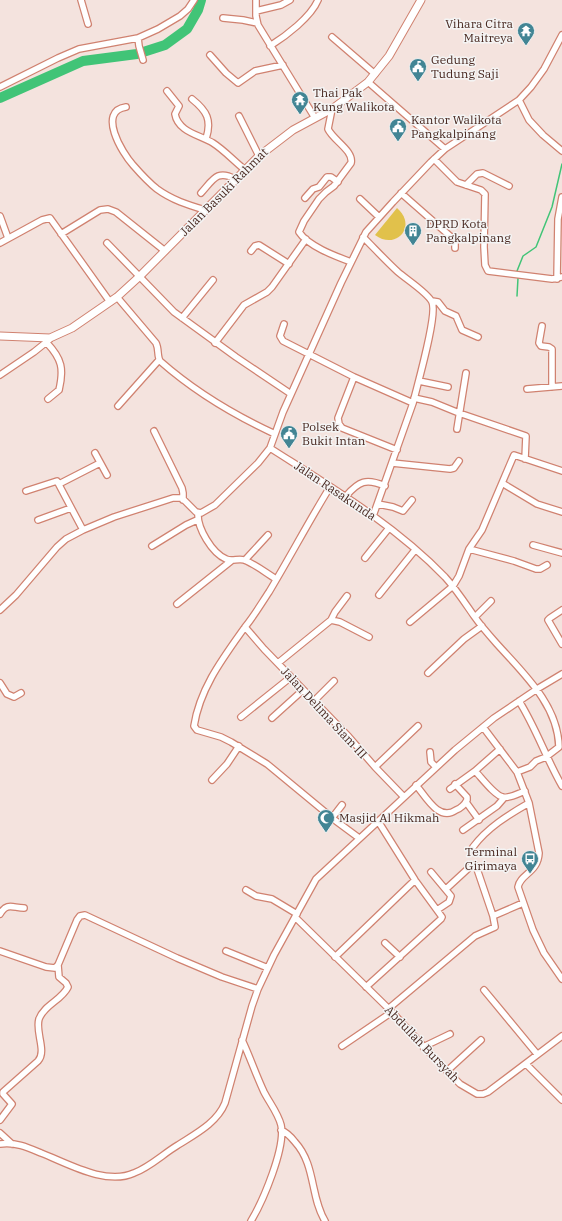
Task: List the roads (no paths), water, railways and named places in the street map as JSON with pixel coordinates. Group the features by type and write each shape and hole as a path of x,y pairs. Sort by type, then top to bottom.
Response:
{"street":[{"path":"81,0 88,24"},
{"path":"0,87 79,49 138,38 158,29 180,16 188,9 194,0"},
{"path":"256,0 257,23 315,118"},
{"path":"256,11 281,5 290,0"},
{"path":"270,46 286,37 315,7 318,0"},
{"name":"Jalan Basuki Rahmat","path":"0,336 48,340 72,328 117,297 165,251 258,156 293,130 332,109 368,82 389,56 421,0"},
{"path":"223,18 247,20 257,23"},
{"path":"198,514 205,512 214,505 250,472 270,448 291,394 363,237 401,193 445,149 519,100 544,69 562,35"},
{"path":"332,37 375,74"},
{"path":"138,38 142,60"},
{"path":"210,54 226,73 238,83 255,71 283,65"},
{"path":"368,82 445,149"},
{"path":"167,91 179,106 175,114 176,119 181,125 189,132 206,139 244,169"},
{"path":"192,100 205,112 209,126 206,139"},
{"path":"519,100 529,120 543,135 561,150"},
{"path":"126,107 119,108 115,111 112,122 119,143 132,164 147,180 166,195 177,201 205,210"},
{"path":"332,109 328,129 345,149 351,159 351,163 338,182 319,199 300,229 300,232 306,239 327,252 351,262"},
{"path":"239,116 258,156"},
{"path":"434,159 454,180 483,191 486,196 484,232 485,259 487,270 491,272 559,278 558,219 562,197"},
{"path":"466,185 477,174 483,173 509,186"},
{"path":"201,193 214,178 227,174 235,178"},
{"path":"305,198 313,189 319,187 327,177 331,177 338,182"},
{"path":"401,193 450,236 458,239 455,248"},
{"path":"360,199 380,217"},
{"path":"61,234 100,210 108,209 116,212 165,251"},
{"path":"0,216 8,238"},
{"path":"0,242 48,217 51,219 110,302"},
{"path":"363,237 397,271 432,301 438,302 445,311 456,316 462,330 478,337"},
{"path":"215,343 244,304 269,290 282,275 306,239"},
{"path":"107,243 166,304 182,318 215,343 291,394"},
{"path":"251,251 255,246 259,245 289,264"},
{"path":"182,318 213,280"},
{"path":"117,297 156,343 159,360 168,368 227,409 252,424 275,434"},
{"path":"373,516 414,401 432,318 432,301"},
{"path":"284,324 280,336 281,340 354,378 414,401 432,402 526,436 525,459"},
{"path":"542,326 539,343 541,346 552,349 552,387"},
{"path":"0,375 48,340 60,361 62,368 59,390 48,399"},
{"path":"118,406 159,360"},
{"path":"457,429 466,373"},
{"path":"354,378 338,418 339,424 342,428 396,450"},
{"path":"419,381 448,387"},
{"path":"527,389 562,386"},
{"path":"154,431 182,488 184,493 183,500"},
{"name":"Jalan Rasakunda","path":"270,448 346,496 389,528 435,567 453,586 482,626 537,689 554,718 559,748 546,757"},
{"path":"94,453 107,475"},
{"path":"410,622 453,586 459,576 469,550 482,530 514,456 562,472"},
{"path":"392,463 450,469 454,468 459,461"},
{"path":"59,484 100,463"},
{"path":"26,491 55,481 59,484 83,530"},
{"path":"346,496 354,486 362,482 372,482 384,486"},
{"path":"502,483 537,504 562,512"},
{"path":"330,487 308,522 276,579 210,680 194,726 197,730 221,737 239,746 278,772 332,818 359,838"},
{"path":"0,610 16,595 57,547 68,538 83,530 114,517 165,500 176,498 183,500 198,514"},
{"path":"378,504 403,511 412,500"},
{"path":"38,520 71,508"},
{"path":"198,514 197,520 207,540 222,556 231,561"},
{"path":"152,546 197,520"},
{"path":"365,558 389,528"},
{"path":"245,560 268,535"},
{"path":"533,545 562,553"},
{"path":"379,595 416,550"},
{"path":"469,550 514,561 536,569 546,566"},
{"path":"177,604 231,561 241,559 245,560 276,579"},
{"path":"278,663 330,620 334,612 347,596"},
{"path":"475,616 491,602"},
{"path":"562,610 548,620 562,644"},
{"path":"330,620 340,622 369,637"},
{"path":"428,673 459,644 482,626"},
{"name":"Jalan Delima Siam III","path":"245,627 290,677 349,737 404,797"},
{"path":"0,1144 24,1145 102,1176 118,1178 133,1174 145,1168 208,1124 219,1113 225,1103 242,1040 258,990 268,968 316,879 416,785 483,727 519,701 562,674"},
{"path":"241,717 290,677"},
{"path":"314,701 334,681"},
{"path":"0,683 10,696 14,697 21,693"},
{"path":"272,718 303,690"},
{"path":"519,701 530,720 546,757 562,786"},
{"path":"375,767 418,726"},
{"path":"483,727 517,772 529,803 539,853 538,862 518,885 533,930 544,953 562,979"},
{"path":"212,780 227,764 239,746"},
{"path":"450,789 475,771 500,749"},
{"path":"430,752 431,761 436,767"},
{"path":"517,772 530,767 536,761 546,757"},
{"path":"475,771 497,794 504,798"},
{"path":"455,784 467,797 466,802 479,820"},
{"path":"416,785 433,807 443,814 454,812 466,802"},
{"path":"463,830 497,806 504,798 525,791"},
{"path":"473,847 481,837 507,816 529,803"},
{"path":"332,818 342,805"},
{"path":"366,987 441,919 442,916 415,880 378,822"},
{"path":"342,1046 390,1010 475,936 495,927 493,916 476,866 472,865 446,889"},
{"path":"431,872 451,896 449,902 437,910"},
{"path":"335,957 415,880"},
{"name":"Abdullah Bursyah","path":"246,890 256,896 272,899 296,915 335,957 390,1010 460,1084 477,1094 488,1092 562,1036"},
{"path":"493,916 523,903"},
{"path":"0,914 3,909 8,907 13,906 24,908"},
{"path":"0,1120 12,1104 3,1092 41,1057 42,1052 38,1028 39,1018 44,1010 64,994 68,987 66,983 58,976 58,965 80,916 84,915 177,958 258,990"},
{"path":"385,943 400,957"},
{"path":"0,951 54,969 58,965"},
{"path":"226,951 268,968"},
{"path":"484,990 537,1054"},
{"path":"424,1047 450,1034"},
{"path":"242,1040 264,1092 279,1119 281,1130 278,1154 272,1173 260,1206 251,1221"},
{"path":"447,1071 481,1040"},
{"path":"526,1064 562,1100"},
{"path":"281,1130 288,1134 306,1158 315,1193 325,1221"},
{"path":"0,1133 12,1144"}],"waterway":[{"path":"0,98 83,61 137,54 165,45 187,29 198,10 201,0"},
{"path":"517,271 523,256 536,247 552,207 562,164"},
{"path":"517,296 518,278"}],"place":[{"name":"Vihara Citra Maitreya","path":"526,46"},
{"name":"Gedung Tudung Saji","path":"418,82"},
{"name":"Thai Pak Kung Walikota","path":"300,115"},
{"name":"Kantor Walikota Pangkalpinang","path":"398,142"},
{"name":"DPRD Kota Pangkalpinang","path":"413,246"},
{"name":"Polsek Bukit Intan","path":"289,449"},
{"name":"Masjid Al Hikmah","path":"326,833"},
{"name":"Terminal Girimaya","path":"530,874"}]}
